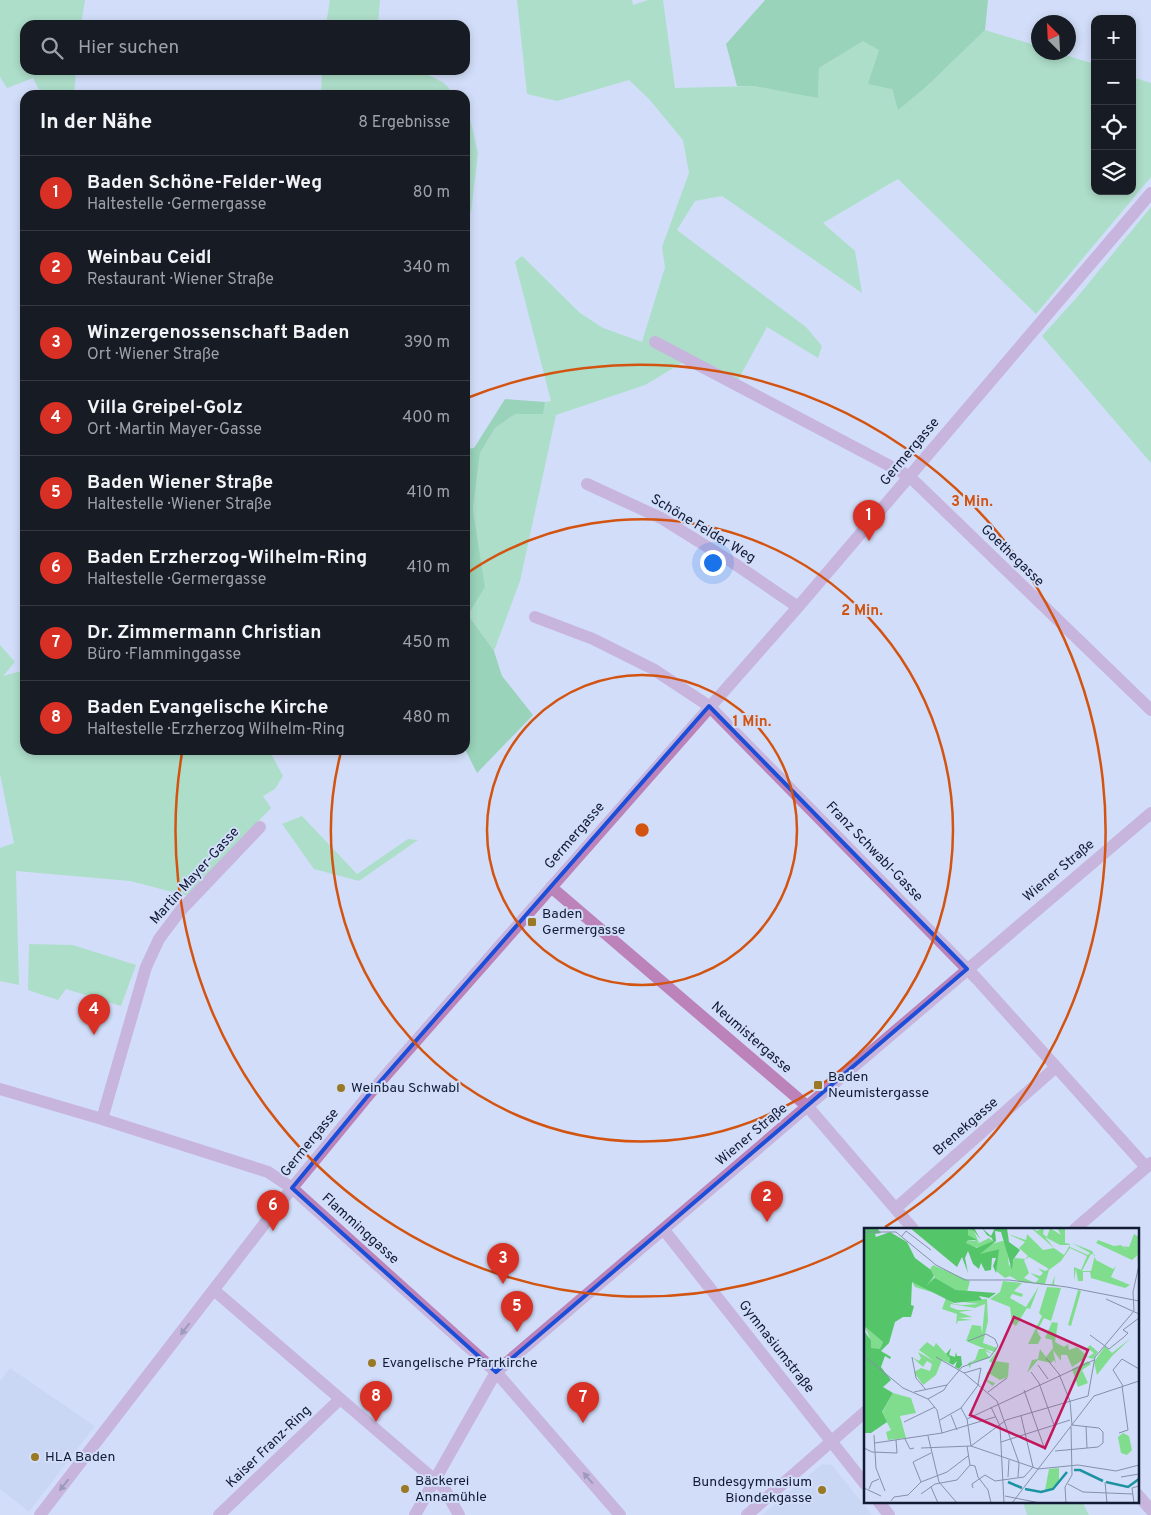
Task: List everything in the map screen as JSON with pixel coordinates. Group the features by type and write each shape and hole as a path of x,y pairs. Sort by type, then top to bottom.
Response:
{"street":[{"name":"Germergasse","path":"40,1515 215,1291 292,1188 371,1092 798,607 1151,193"},
{"name":"Goethegasse","path":"655,342 909,476 1151,710"},
{"name":"Schöne Felder Weg","path":"587,484 661,518 735,564 798,607"},
{"name":"Franz Schwabl-Gasse","path":"535,617 593,639 644,665 709,706 967,969 1148,1165"},
{"name":"Wiener Straße","path":"415,1515 496,1372 1151,813"},
{"name":"Martin Mayer-Gasse","path":"102,1119 146,968 159,939 180,911 260,827"},
{"name":"Neumistergasse","path":"551,887 808,1107 912,1228"},
{"name":"Brenekgasse","path":"896,1208 1056,1067"},
{"name":"Flamminggasse","path":"0,1089 102,1119 268,1172 292,1188 496,1372 620,1515"},
{"path":"1076,1228 1148,1165"},
{"name":"Gymnasiumstraße","path":"664,1230 864,1483"},
{"path":"215,1291 339,1400 444,1488 459,1515"},
{"name":"Kaiser Franz-Ring","path":"218,1515 339,1400"},
{"path":"747,1515 864,1413"},
{"path":"1138,1495 1151,1510"},
{"path":"879,1502 889,1515"}],"highlighted area":[{"path":"709,706 967,969 496,1372 292,1188 371,1092"}],"shaded area":[{"name":"HLA Baden","path":"10,1368 95,1426 29,1512 0,1489 0,1381"},
{"name":"Bundesgymnasium Biondekgasse","path":"822,1464 832,1465 872,1515 762,1515"}],"green space":[{"path":"0,0 85,0 82,20 20,20 20,75 76,75 74,90 39,90 33,78 7,88 0,77"},
{"path":"330,0 380,0 378,20 327,20"},
{"path":"517,0 632,0 633,5 648,0 663,0 675,88 754,86 818,97 819,68 863,41 879,49 898,109 926,87 985,30 1031,44 1031,60 1076,60 1076,58 1091,63 1091,195 1136,195 1036,314 898,179 823,223 855,251 862,293 722,196 695,201 677,230 806,327 822,346 818,358 767,327 738,380 692,357 645,385 556,415 520,581 494,651 470,618 470,612 485,587 473,509 480,453 495,428 515,414 542,414 545,402 551,401 515,262 522,256 580,313 603,328 642,342 665,267 662,247 689,173 683,140 649,99 629,80 557,101 527,94"},
{"path":"765,0 988,0 985,30 926,87 898,110 892,89 868,84 879,50 863,41 819,68 818,98 754,86 737,86 726,44"},
{"path":"322,75 429,75 444,83 450,90 321,90"},
{"path":"1136,78 1151,83 1151,177 1136,195"},
{"path":"470,119 478,153 470,212"},
{"path":"1151,207 1151,463 1042,336 1079,295"},
{"path":"505,399 545,402 543,414 515,414 495,428 480,453 473,509 485,587 470,612 470,448 474,448"},
{"path":"470,618 494,651 502,676 533,715 477,773 468,755 470,755"},
{"path":"0,645 15,662 3,676 20,671 20,755 272,755 283,776 275,789 263,796 271,808 188,896 130,881 16,871 19,985 0,981 0,848 14,843 0,774"},
{"path":"302,816 357,874 408,839 418,840 359,881 314,869 282,824"},
{"path":"29,944 73,945 136,965 121,1006 66,989 58,1000 28,990"},
{"path":"1023,1502 1082,1502 1089,1515 1027,1515"}],"place":[{"name":"Baden Schöne-Felder-Weg","path":"869,541"},
{"name":"Baden Germergasse","path":"532,922"},
{"name":"Villa Greipel-Golz","path":"94,1035"},
{"name":"Baden Neumistergasse","path":"818,1085"},
{"name":"Weinbau Schwabl","path":"341,1088"},
{"name":"Weinbau Ceidl","path":"767,1222"},
{"name":"Baden Erzherzog-Wilhelm-Ring","path":"273,1231"},
{"name":"Winzergenossenschaft Baden","path":"503,1284"},
{"name":"Baden Wiener Straße","path":"517,1332"},
{"name":"Evangelische Pfarrkirche","path":"372,1363"},
{"name":"Baden Evangelische Kirche","path":"376,1422"},
{"name":"Dr. Zimmermann Christian","path":"583,1423"},
{"name":"HLA Baden","path":"35,1457"},
{"name":"Bäckerei Annamühle","path":"405,1489"},
{"name":"Bundesgymnasium Biondekgasse","path":"822,1490"}]}
